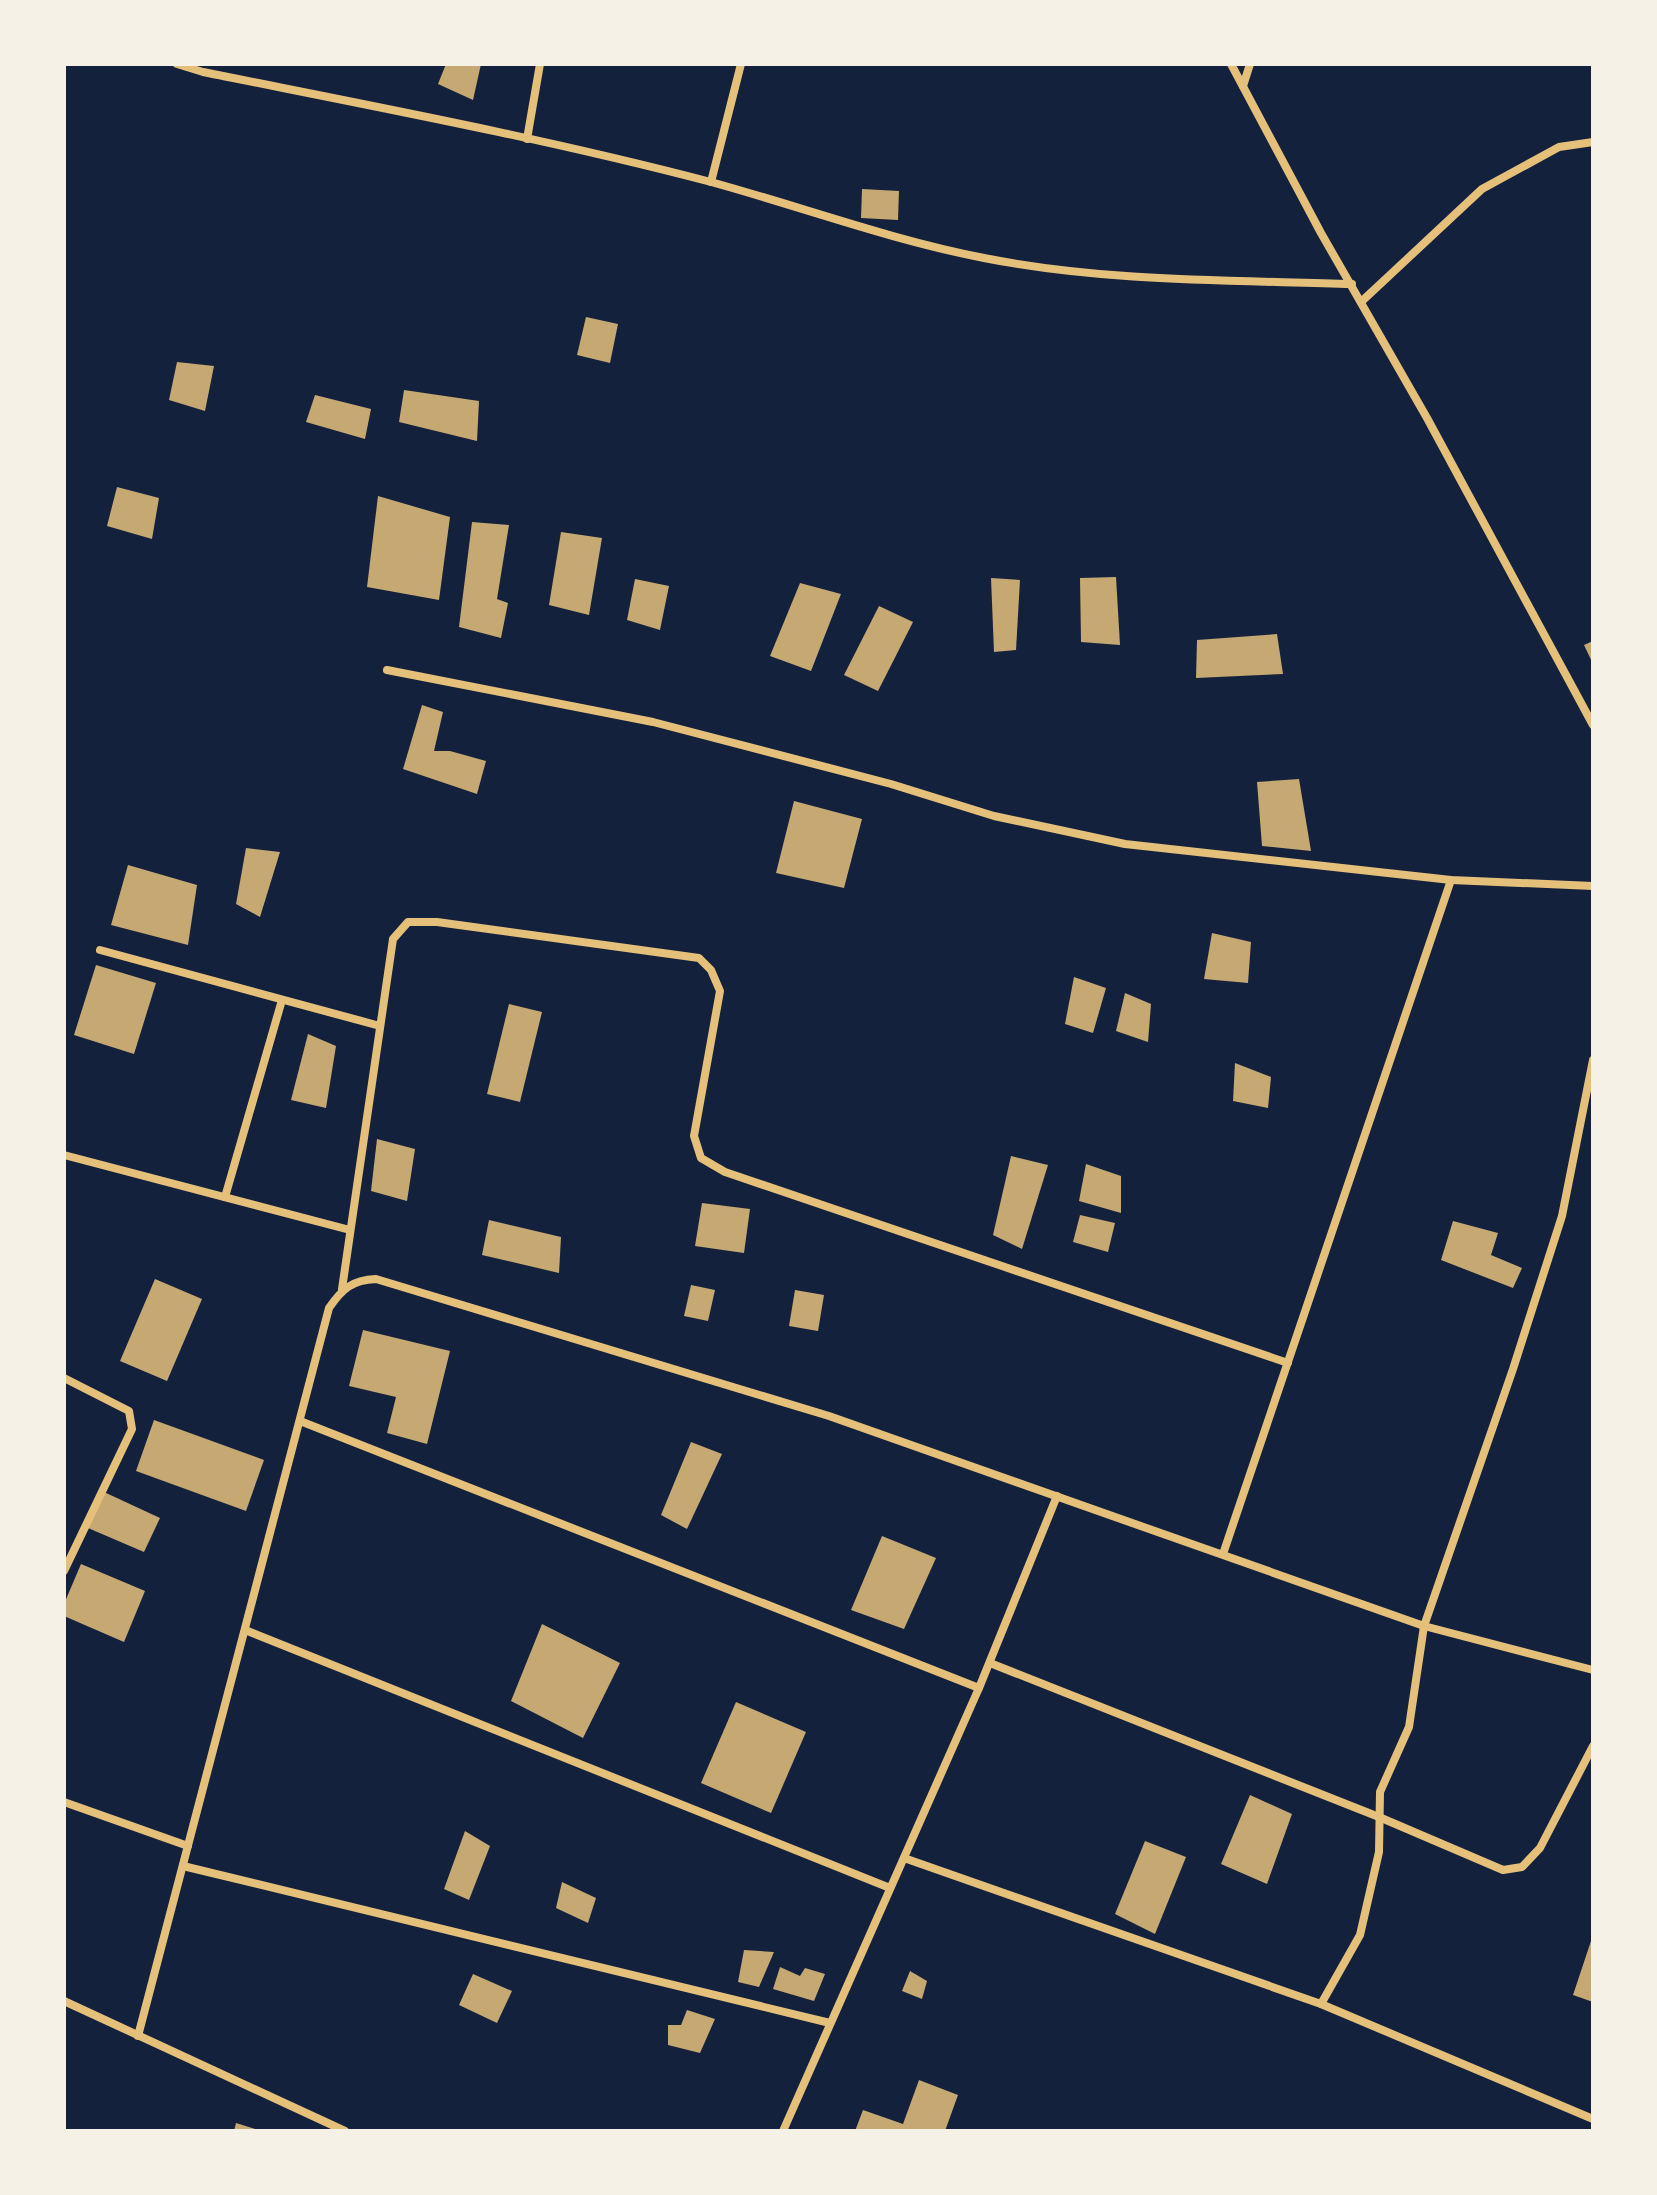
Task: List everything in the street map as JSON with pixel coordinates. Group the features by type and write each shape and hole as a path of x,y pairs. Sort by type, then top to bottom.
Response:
{"street":[{"path":"177,64 711,182 870,230 984,258 1103,276 1352,284"},
{"path":"527,139 540,64"},
{"path":"711,182 741,64"},
{"path":"1231,64 1593,725"},
{"path":"1243,86 1250,64"},
{"path":"1361,302 1482,189 1559,147 1593,142"},
{"path":"387,670 653,722 891,784 994,816 1125,844 1451,880 1593,886"},
{"path":"1223,1554 1451,880"},
{"path":"342,1289 393,939 408,922 437,922 699,958 711,970 720,991 694,1136 701,1158 725,1172 1288,1363"},
{"path":"100,950 380,1026"},
{"path":"225,1197 282,1000"},
{"path":"1321,2004 1360,1935 1379,1852 1380,1792 1409,1727 1424,1626 1562,1216 1593,1060"},
{"path":"64,1155 350,1230"},
{"path":"138,2036 329,1308 342,1289 358,1280 376,1279 829,1416 1424,1626 1593,1670"},
{"path":"64,1378 129,1411 132,1429 64,1571"},
{"path":"300,1421 979,1688"},
{"path":"783,2131 990,1663 1057,1496"},
{"path":"245,1630 890,1888"},
{"path":"990,1663 1379,1817 1503,1870 1522,1867 1540,1848 1593,1746"},
{"path":"64,1802 188,1846"},
{"path":"904,1858 1321,2004 1593,2119"},
{"path":"183,1866 830,2023"},
{"path":"64,2001 345,2131"}],"building":[{"path":"446,64 481,64 473,100 438,84"},
{"path":"862,189 899,191 898,220 861,218"},
{"path":"586,317 618,324 610,363 577,355"},
{"path":"177,362 214,366 205,411 169,400"},
{"path":"404,390 479,401 477,441 399,422"},
{"path":"315,395 371,409 365,439 306,422"},
{"path":"117,487 159,498 152,539 107,526"},
{"path":"378,496 450,517 439,600 367,587"},
{"path":"472,522 509,525 497,599 508,603 501,638 459,627"},
{"path":"561,532 602,538 589,615 549,605"},
{"path":"1116,577 1120,645 1081,642 1080,578"},
{"path":"991,578 1020,580 1016,650 994,652"},
{"path":"635,579 669,586 660,630 627,620"},
{"path":"800,583 841,594 811,671 770,656"},
{"path":"879,606 913,622 878,691 844,675"},
{"path":"1277,634 1283,674 1196,678 1197,640"},
{"path":"1593,641 1593,664 1584,645"},
{"path":"422,705 443,712 434,751 450,751 486,761 477,794 403,769"},
{"path":"1299,779 1311,851 1262,846 1257,782"},
{"path":"794,801 862,819 844,888 776,873"},
{"path":"246,848 280,852 260,917 236,904"},
{"path":"128,865 197,885 188,945 111,925"},
{"path":"1212,933 1251,942 1248,983 1204,979"},
{"path":"96,965 156,983 134,1054 74,1035"},
{"path":"1074,977 1106,988 1093,1033 1065,1024"},
{"path":"1125,993 1151,1004 1148,1042 1116,1031"},
{"path":"509,1004 542,1012 520,1102 487,1094"},
{"path":"308,1034 336,1046 326,1108 291,1100"},
{"path":"1235,1063 1271,1077 1268,1108 1233,1101"},
{"path":"377,1139 415,1149 407,1201 371,1191"},
{"path":"1011,1156 1048,1165 1022,1249 993,1235"},
{"path":"1086,1164 1121,1176 1121,1213 1079,1201"},
{"path":"702,1203 750,1209 744,1253 695,1246"},
{"path":"1080,1215 1115,1223 1108,1252 1073,1242"},
{"path":"489,1220 561,1237 559,1273 482,1255"},
{"path":"1453,1221 1498,1233 1491,1255 1522,1268 1513,1288 1441,1260"},
{"path":"155,1279 202,1299 167,1381 120,1361"},
{"path":"691,1285 715,1290 708,1321 684,1316"},
{"path":"795,1290 824,1295 818,1331 789,1326"},
{"path":"363,1330 450,1351 427,1444 387,1433 396,1397 349,1386"},
{"path":"154,1420 264,1460 246,1511 136,1471"},
{"path":"691,1442 722,1454 687,1529 661,1515"},
{"path":"104,1492 160,1518 144,1552 88,1528"},
{"path":"882,1536 936,1558 904,1629 851,1610"},
{"path":"81,1564 145,1591 124,1642 64,1616 64,1604"},
{"path":"542,1624 620,1663 583,1738 511,1701"},
{"path":"736,1702 806,1732 771,1813 701,1783"},
{"path":"1250,1795 1292,1814 1267,1884 1221,1864"},
{"path":"465,1831 490,1846 469,1900 444,1889"},
{"path":"1145,1841 1186,1857 1155,1934 1115,1914"},
{"path":"562,1882 596,1898 588,1923 556,1908"},
{"path":"1593,1938 1593,2002 1573,1995"},
{"path":"744,1950 774,1952 759,1987 738,1982"},
{"path":"780,1967 800,1976 805,1968 825,1974 814,2001 773,1989"},
{"path":"910,1971 927,1981 922,1999 902,1991"},
{"path":"473,1974 512,1991 497,2023 459,2005"},
{"path":"687,2010 715,2019 700,2053 668,2045 668,2025 681,2025"},
{"path":"919,2080 958,2095 945,2131 855,2131 863,2110 903,2124"},
{"path":"236,2123 258,2130 258,2131 234,2131"}]}
